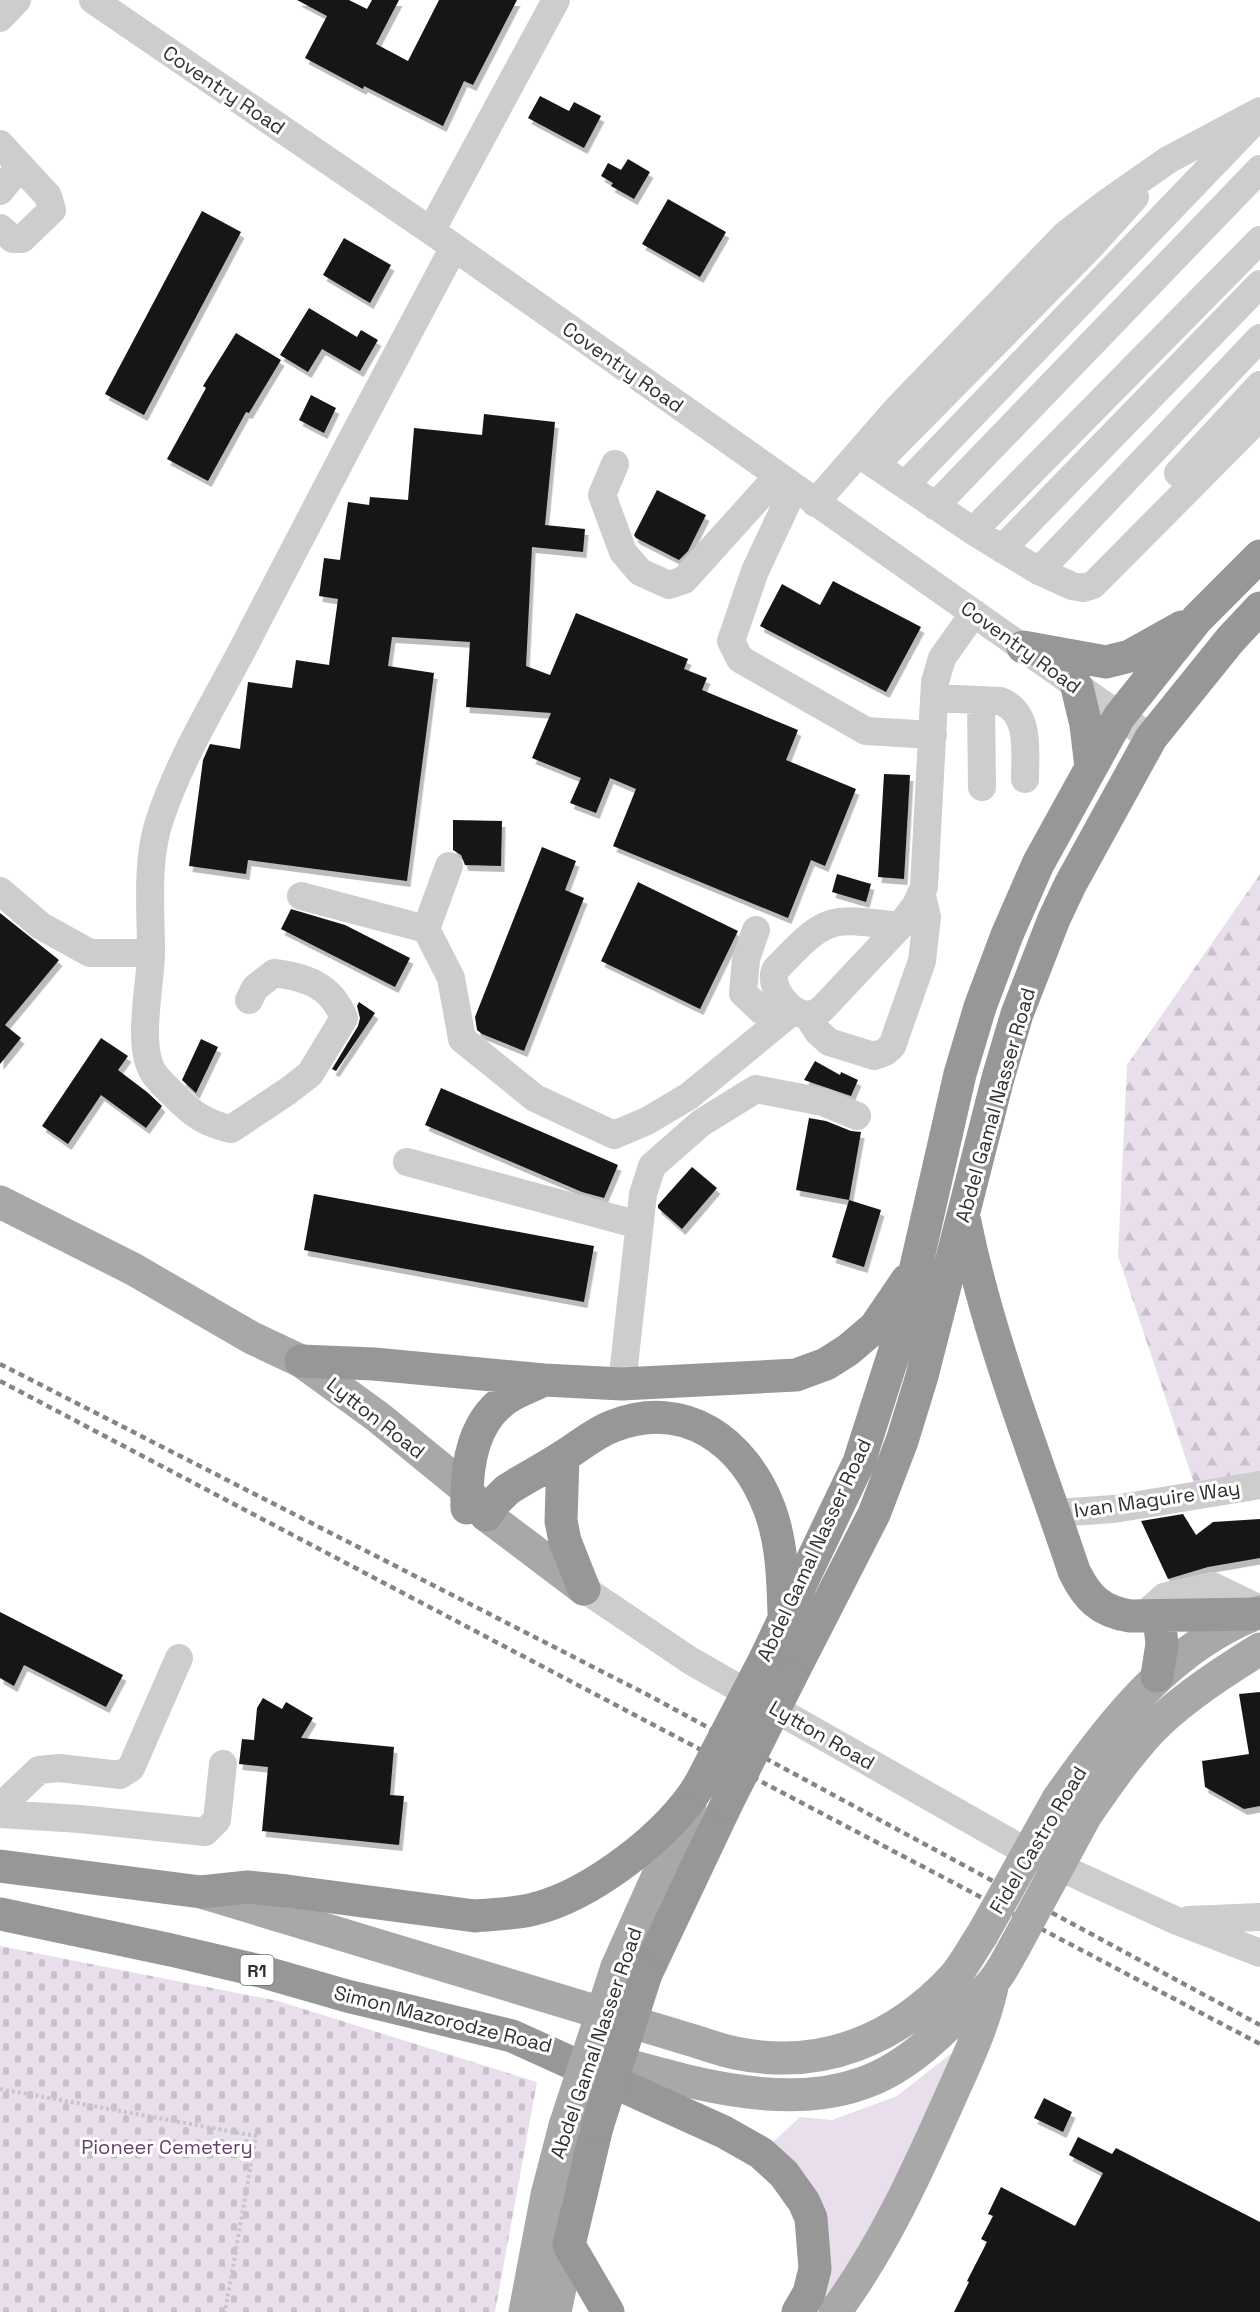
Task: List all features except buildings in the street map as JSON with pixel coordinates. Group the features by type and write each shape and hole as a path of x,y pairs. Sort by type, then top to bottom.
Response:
{"highway":[{"name":"Abdel Gamal Nasser Road","path":"569,2245 581,2126 632,1970 727,1803 777,1669 784,1622 859,1462 902,1328 919,1262 960,1074 980,1007 1038,864 1119,717 1197,619 1260,556"},
{"name":"Abdel Gamal Nasser Road","path":"697,1790 777,1669 874,1514 902,1441 922,1376 998,1078 1017,1014 1070,885 1151,738 1230,640 1260,608"},
{"path":"1023,647 1106,663 1117,661 1139,651 1197,619"},
{"path":"1077,687 1086,725 1091,767"},
{"path":"963,1214 974,1267 1022,1420 1074,1571 1083,1590 1099,1606 1115,1614 1151,1617 1258,1612"},
{"path":"301,1361 374,1364 543,1380 622,1384 796,1375 826,1364 848,1350 875,1327 919,1262"},
{"path":"543,1380 512,1395 494,1410 485,1422 471,1453 473,1504 494,1503 507,1490 611,1426 639,1418 657,1416 681,1419 708,1429 720,1437 738,1456 757,1484 770,1510 783,1570 784,1622"},
{"path":"563,1457 561,1521 565,1541 584,1589"},
{"path":"1151,1617 1162,1644 1157,1676"},
{"path":"0,1866 201,1892 248,1887 475,1916 536,1909 584,1889 654,1839 697,1790"},
{"name":"Simon Mazorodze Road","path":"0,1914 193,1955 347,1996 512,2036"},
{"path":"512,2036 724,2132 761,2153 784,2174 804,2202 811,2218 814,2244 815,2269 809,2293 798,2312"},
{"path":"569,2245 608,2312"}],"main road":[{"name":"Lytton Road","path":"0,1202 133,1269 252,1338 301,1361 378,1417 473,1504 584,1589"},
{"name":"Lytton Road","path":"252,1338 292,1374 444,1497 473,1504"},
{"name":"Fidel Castro Road","path":"201,1892 736,2053 764,2056 822,2056 854,2047 888,2031 922,2008 955,1975 982,1935 1058,1798 1088,1756 1157,1676 1218,1632 1258,1612"},
{"name":"Fidel Castro Road","path":"1014,1948 1086,1815 1120,1766 1151,1729 1226,1669 1260,1649"},
{"name":"Abdel Gamal Nasser Road","path":"632,1970 697,1790"},
{"name":"Simon Mazorodze Road","path":"512,2036 714,2085 769,2094 804,2096 834,2092 865,2083 905,2061 938,2036 993,1982 1014,1948"},
{"path":"836,2312 859,2280 920,2166 983,2024 993,1982"},
{"name":"Abdel Gamal Nasser Road","path":"525,2312 547,2195 581,2126"},
{"name":"Abdel Gamal Nasser Road","path":"555,2312 569,2245"}],"street":[{"path":"0,18 17,0"},
{"name":"Coventry Road","path":"93,0 454,247 1151,738"},
{"path":"431,231 556,0"},
{"path":"615,464 602,495 622,552 640,572 669,585 684,580 796,489 867,459 897,409 1066,234 1168,160 1260,113"},
{"path":"906,484 1260,113"},
{"path":"0,144 48,196 52,210 22,239 13,239 0,228"},
{"path":"0,190 21,166"},
{"path":"935,506 1260,170"},
{"path":"973,531 1260,240"},
{"path":"249,1000 255,988 274,973 298,976 322,987 339,1005 344,1018 310,1074 231,1129 214,1126 199,1119 153,1073 144,1039 151,953 149,918 151,870 158,825 181,763 238,660 352,437 454,247"},
{"path":"1002,549 1260,284"},
{"path":"1039,571 1260,338"},
{"path":"1072,586 1260,385"},
{"path":"867,459 1002,549 1039,571 1072,586 1083,588 1093,585 1260,417"},
{"path":"796,489 755,571 731,641 740,659 866,730 933,735"},
{"path":"756,930 746,959 743,993 760,1010 813,1014 830,1004 900,926 922,896 933,735 934,682 942,658 974,613"},
{"path":"935,698 1000,701 1009,704 1018,714 1025,737 1025,779"},
{"path":"981,701 982,787"},
{"path":"449,866 426,929 451,978 462,1040 535,1098 614,1135 647,1121 689,1096 801,1013"},
{"path":"0,891 41,926 90,953 151,953"},
{"path":"301,896 426,929"},
{"path":"900,926 847,920 819,928 807,936 772,975 774,987 830,1042 873,1056 885,1052 892,1046 922,961 927,917 922,896"},
{"path":"622,1384 642,1194 652,1166 701,1123 756,1089 823,1102 857,1116"},
{"path":"407,1162 639,1225"},
{"name":"Ivan Maguire Way","path":"1055,1513 1114,1509 1260,1485"},
{"name":"Lytton Road","path":"584,1589 691,1661 1011,1843 1178,1921 1260,1953"},
{"path":"0,1807 39,1770 59,1768 120,1775 131,1768 180,1658"},
{"path":"0,1814 80,1819 205,1832 217,1820 223,1764"},
{"path":"1178,1921 1260,1917"}],"path":[{"path":"0,2089 256,2136 225,2312"}],"green space":[{"path":"1260,874 1260,1473 1197,1492 1118,1256 1127,1065"},
{"name":"Pioneer Cemetery","path":"0,1946 278,2001 537,2082 495,2312 0,2312"},
{"path":"967,2041 924,2138 824,2312 809,2312 822,2280 771,2144 800,2117 832,2120 897,2096"}],"railway":[{"path":"0,1364 648,1695 1260,2025"},
{"path":"0,1381 1260,2044"}]}
